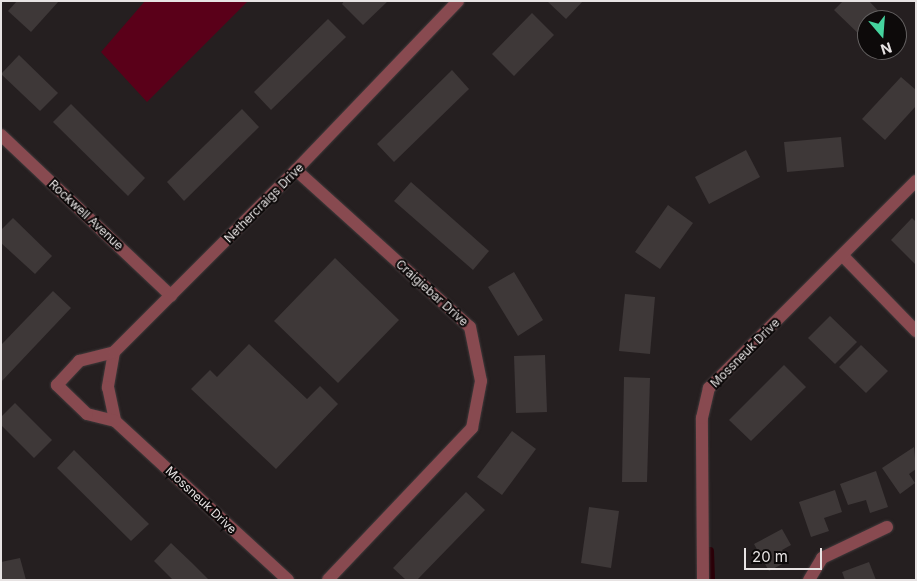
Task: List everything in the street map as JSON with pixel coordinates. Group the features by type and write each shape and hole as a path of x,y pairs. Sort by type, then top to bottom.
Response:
{"street":[{"name":"Nethercraigs Drive","path":"114,352 296,170 458,1"},
{"name":"Rockwell Avenue","path":"1,135 171,296"},
{"name":"Craigiebar Drive","path":"296,170 470,327 481,381 472,428 328,580"},
{"name":"Mossneuk Drive","path":"704,580 702,418 709,388 916,181"},
{"path":"843,256 916,331"},
{"name":"Mossneuk Drive","path":"114,352 79,361 56,385 87,414 115,421 288,580"},
{"path":"114,352 108,387 115,421"},
{"path":"810,575 838,547 887,527"}],"shaded area":[{"path":"145,1 248,1 147,102 101,52"}],"building":[{"path":"17,1 59,1 31,32 8,11"},
{"path":"344,1 388,1 363,25 342,4"},
{"path":"547,1 583,1 566,19"},
{"path":"843,1 869,1 878,10 857,10 857,32 834,10"},
{"path":"532,13 554,35 514,76 492,54"},
{"path":"328,19 346,37 271,110 254,92"},
{"path":"19,55 58,93 40,111 1,74"},
{"path":"452,70 469,89 394,162 377,144"},
{"path":"901,77 916,90 916,106 885,140 862,119"},
{"path":"71,104 145,178 128,196 53,122"},
{"path":"242,109 259,127 184,201 167,182"},
{"path":"841,137 844,167 787,172 784,142"},
{"path":"746,150 760,177 709,204 695,177"},
{"path":"411,182 489,251 473,270 394,201"},
{"path":"668,205 693,223 660,269 635,252"},
{"path":"13,218 52,256 35,274 1,243 1,230"},
{"path":"912,218 916,222 916,265 891,240"},
{"path":"335,258 399,320 338,383 274,321"},
{"path":"514,272 543,320 518,336 488,287"},
{"path":"53,291 71,308 1,382 1,345"},
{"path":"625,294 655,297 650,354 619,351"},
{"path":"830,316 857,342 835,364 808,338"},
{"path":"249,344 307,399 320,386 338,404 276,469 191,389 210,370 217,377"},
{"path":"861,345 888,371 866,393 839,367"},
{"path":"545,355 547,412 516,413 514,356"},
{"path":"784,365 806,387 751,441 729,420"},
{"path":"624,377 650,378 647,482 622,482"},
{"path":"15,403 52,440 34,458 1,425 1,417"},
{"path":"512,431 536,449 502,495 477,477"},
{"path":"914,447 916,469 909,474 915,483 900,494 882,468"},
{"path":"74,450 149,524 131,541 57,468"},
{"path":"876,471 888,507 870,513 866,500 848,505 840,484"},
{"path":"835,490 842,512 824,518 829,531 811,537 799,502"},
{"path":"466,492 485,510 417,580 406,580 393,568"},
{"path":"589,507 619,511 611,568 581,563"},
{"path":"782,529 791,545 782,550 788,561 769,571 754,544"},
{"path":"171,543 209,580 173,580 154,561"},
{"path":"20,558 26,580 1,580 1,562"},
{"path":"869,562 876,580 845,580 842,572"}],"waterway":[{"path":"710,551 711,580"}]}
